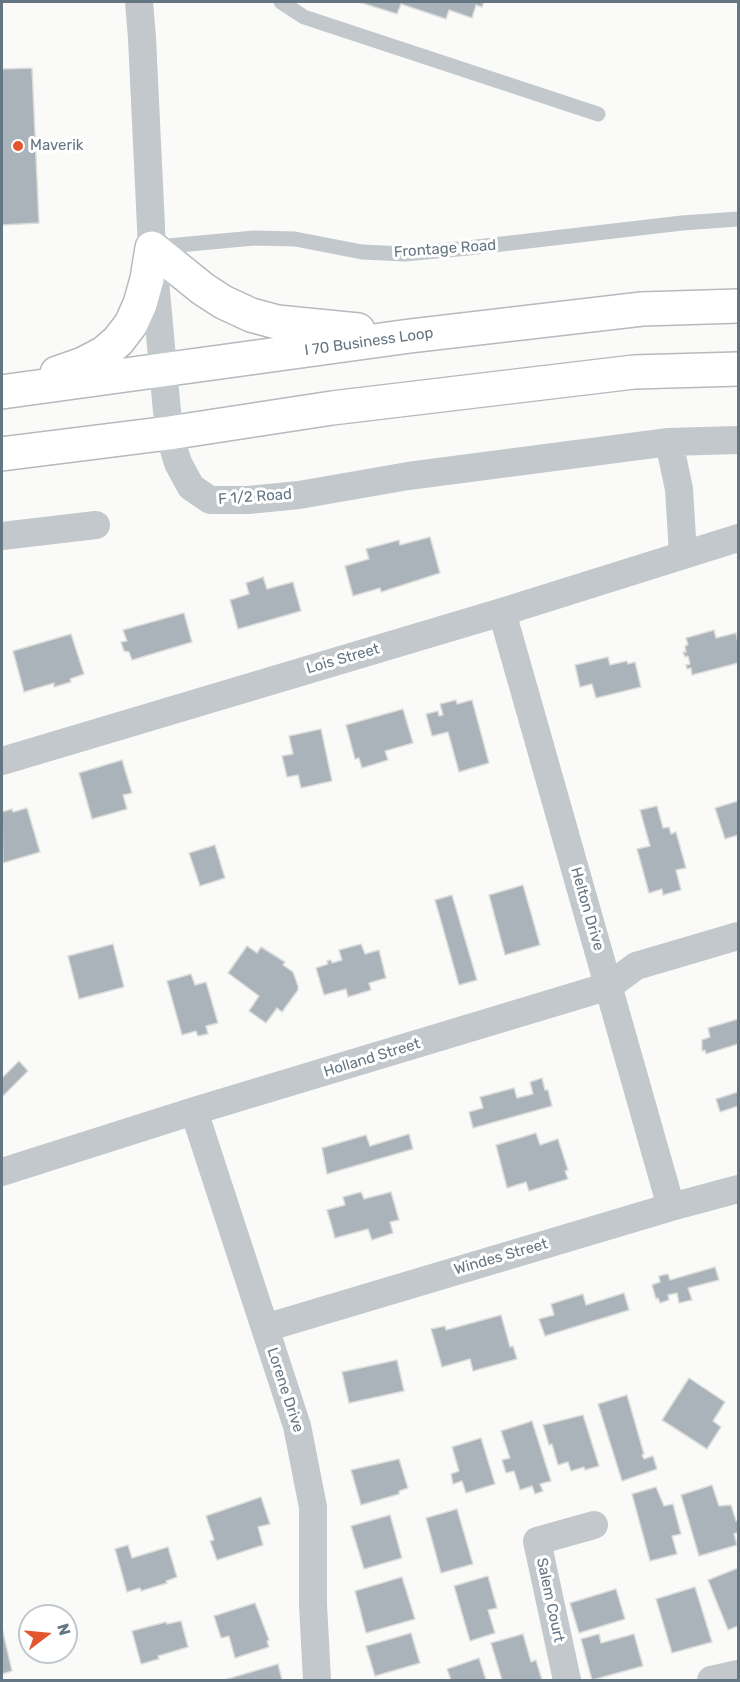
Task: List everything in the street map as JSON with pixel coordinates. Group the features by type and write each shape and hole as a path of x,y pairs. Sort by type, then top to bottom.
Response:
{"main road":[{"path":"152,248 202,289 251,315 277,322 410,336"},
{"path":"2,386 55,374 83,364 104,353 118,341 131,324 140,304 152,248"},
{"name":"I 70 Business Loop","path":"2,392 410,336 642,309 738,306"},
{"path":"2,454 344,406 634,372 738,369"}],"street":[{"name":"F 1/2 Road","path":"139,2 152,248 170,432 178,463 191,487 210,500 248,500 299,495 408,476 669,442 738,440"},
{"path":"669,442 679,489 683,554"},
{"path":"2,536 96,525"},
{"name":"Lois Street","path":"2,761 502,612 738,538"},
{"name":"Helton Drive","path":"502,612 672,1207"},
{"name":"Holland Street","path":"2,1172 609,986 636,966 738,936"},
{"name":"Lorene Drive","path":"195,1111 297,1426 313,1507 313,1604 317,1680"},
{"name":"Windes Street","path":"265,1328 738,1189"},
{"name":"Salem Court","path":"567,1680 537,1541 594,1525"},
{"path":"711,1680 738,1674"}],"lane":[{"path":"281,2 304,17 598,114"},
{"name":"Frontage Road","path":"152,248 254,238 295,239 362,252 405,254 682,223 738,219"}],"building":[{"path":"359,2 484,2 482,7 476,5 472,18 449,10 446,19 401,4 397,14"},
{"name":"Maverik","path":"32,68 39,223 2,225 2,69"},
{"path":"430,537 440,573 381,592 380,588 353,596 345,566 369,559 366,549 399,540 400,545"},
{"path":"263,577 267,589 293,582 301,611 238,629 230,600 249,594 246,583"},
{"path":"184,613 192,642 132,660 129,652 124,651 121,642 127,641 123,630"},
{"path":"714,630 716,638 736,633 738,663 692,675 691,668 687,669 686,665 690,664 688,656 685,657 683,652 686,652 685,646 688,645 686,638"},
{"path":"71,634 84,674 70,679 71,682 54,687 54,683 24,692 13,651"},
{"path":"608,657 610,665 627,661 628,664 635,662 641,687 596,698 592,684 580,687 575,665"},
{"path":"456,700 457,704 472,700 489,763 459,772 448,732 432,736 426,714 438,711 439,716 443,715 440,704"},
{"path":"403,709 413,743 385,751 388,760 362,768 359,758 355,759 346,725"},
{"path":"321,729 332,781 301,788 298,775 287,777 282,756 293,754 289,736"},
{"path":"122,760 132,793 123,795 127,809 92,819 79,773"},
{"path":"738,801 738,835 725,839 715,808"},
{"path":"657,806 663,828 669,827 671,834 676,832 686,868 676,870 681,890 663,895 662,889 649,893 637,849 650,846 640,810"},
{"path":"27,808 40,852 3,863 2,812"},
{"path":"215,845 225,878 200,886 189,853"},
{"path":"523,885 540,945 505,955 489,895"},
{"path":"452,895 477,980 459,985 435,900"},
{"path":"113,944 124,987 79,999 68,956"},
{"path":"361,944 365,954 379,950 386,978 369,983 371,990 348,997 346,989 324,995 316,968 328,964 327,961 331,960 332,963 342,960 339,950"},
{"path":"247,946 257,953 261,947 285,962 283,965 293,972 298,986 298,990 282,1012 277,1008 266,1023 249,1011 259,996 228,973"},
{"path":"191,974 195,985 206,982 218,1023 206,1026 208,1034 198,1036 196,1031 182,1035 167,981"},
{"path":"738,1019 738,1044 706,1054 705,1050 702,1051 702,1040 710,1037 708,1028"},
{"path":"19,1061 28,1071 2,1097 2,1078"},
{"path":"542,1078 552,1106 473,1128 469,1112 483,1108 480,1097 514,1088 517,1098 533,1094 530,1082"},
{"path":"738,1092 738,1106 720,1112 716,1099"},
{"path":"536,1133 540,1145 558,1139 568,1170 565,1171 568,1179 529,1191 526,1182 507,1188 496,1145"},
{"path":"409,1134 413,1149 327,1174 322,1148 366,1135 370,1146"},
{"path":"361,1192 364,1199 391,1192 399,1220 390,1222 393,1233 372,1240 368,1229 335,1238 327,1210 345,1205 343,1197"},
{"path":"715,1267 719,1280 688,1288 692,1300 679,1303 677,1293 668,1295 669,1300 660,1303 658,1298 656,1299 652,1285 660,1282 659,1276 668,1274 670,1280"},
{"path":"624,1293 629,1310 545,1336 539,1319 554,1315 551,1304 583,1294 586,1305"},
{"path":"501,1315 510,1347 513,1346 517,1359 473,1371 470,1359 442,1367 431,1329 445,1326 446,1330"},
{"path":"397,1360 404,1391 349,1403 342,1372"},
{"path":"689,1378 725,1402 713,1421 721,1427 707,1449 662,1420"},
{"path":"627,1395 644,1454 642,1455 644,1459 653,1456 657,1469 622,1481 598,1404"},
{"path":"583,1415 599,1466 571,1471 568,1462 558,1465 543,1425"},
{"path":"532,1421 551,1481 540,1484 543,1491 535,1494 532,1486 520,1490 514,1471 506,1473 502,1460 510,1458 501,1431"},
{"path":"481,1438 495,1484 466,1493 462,1481 453,1484 451,1474 459,1471 452,1447"},
{"path":"399,1459 408,1488 399,1491 399,1494 361,1505 351,1470"},
{"path":"712,1485 719,1506 731,1505 736,1521 738,1520 738,1532 734,1534 737,1545 699,1556 681,1495"},
{"path":"656,1487 664,1506 673,1504 681,1534 672,1536 677,1554 650,1561 632,1494"},
{"path":"261,1497 270,1524 258,1527 263,1545 217,1560 210,1541 214,1540 206,1516"},
{"path":"457,1509 473,1564 441,1573 426,1518"},
{"path":"390,1515 402,1558 364,1569 351,1526"},
{"path":"128,1545 132,1558 168,1547 177,1577 166,1581 167,1583 141,1591 140,1588 127,1592 115,1549"},
{"path":"738,1568 738,1626 728,1630 708,1580"},
{"path":"488,1576 497,1608 488,1610 495,1633 470,1641 454,1586"},
{"path":"402,1577 415,1619 366,1633 355,1591"},
{"path":"695,1587 712,1642 672,1653 656,1599"},
{"path":"616,1589 625,1619 579,1633 570,1603"},
{"path":"255,1603 269,1640 267,1641 269,1647 235,1658 229,1636 221,1638 214,1616"},
{"path":"181,1621 188,1647 141,1664 132,1631 166,1622 167,1624"},
{"path":"2,1628 12,1671 2,1674"},
{"path":"411,1633 420,1663 375,1676 366,1646"},
{"path":"523,1634 531,1662 536,1660 542,1680 502,1680 491,1643"},
{"path":"599,1634 601,1643 634,1634 643,1666 592,1680 581,1639"},
{"path":"479,1658 486,1680 451,1680 447,1669"},
{"path":"278,1664 282,1680 224,1680"}],"place":[{"name":"Maverik","path":"18,146"}]}
